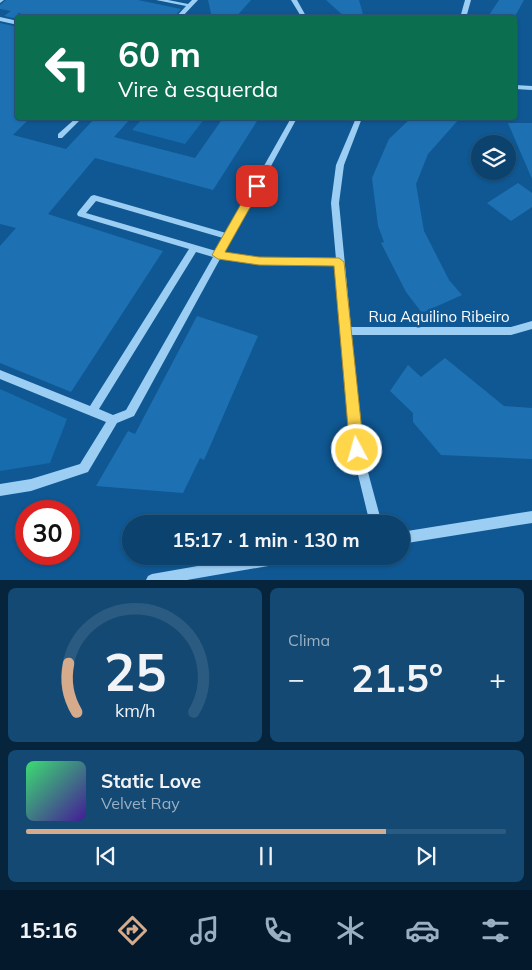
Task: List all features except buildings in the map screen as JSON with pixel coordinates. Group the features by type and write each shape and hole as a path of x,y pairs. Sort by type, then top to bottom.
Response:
{"street":[{"path":"160,0 188,6"},
{"path":"180,15 195,0"},
{"path":"294,0 303,15"},
{"path":"464,15 468,0"},
{"path":"0,19 15,22"},
{"path":"517,87 532,88"},
{"path":"60,136 77,120"},
{"path":"0,490 31,485 84,468 113,420 130,413 293,120"},
{"path":"358,120 340,165 334,203 357,450 374,515"},
{"path":"229,237 94,198 81,214 218,255 259,261 339,262"},
{"path":"92,412 194,248"},
{"name":"Rua Aquilino Ribeiro","path":"345,330 511,331 532,325"},
{"path":"0,374 113,420"},
{"path":"410,537 532,517"},
{"path":"152,580 239,565"}],"shaded area":[{"path":"141,120 203,120 185,144 132,130"},
{"path":"0,389 67,419 50,463 0,471"}],"route":[{"path":"257,186 218,255 259,261 339,262 357,450"}]}
